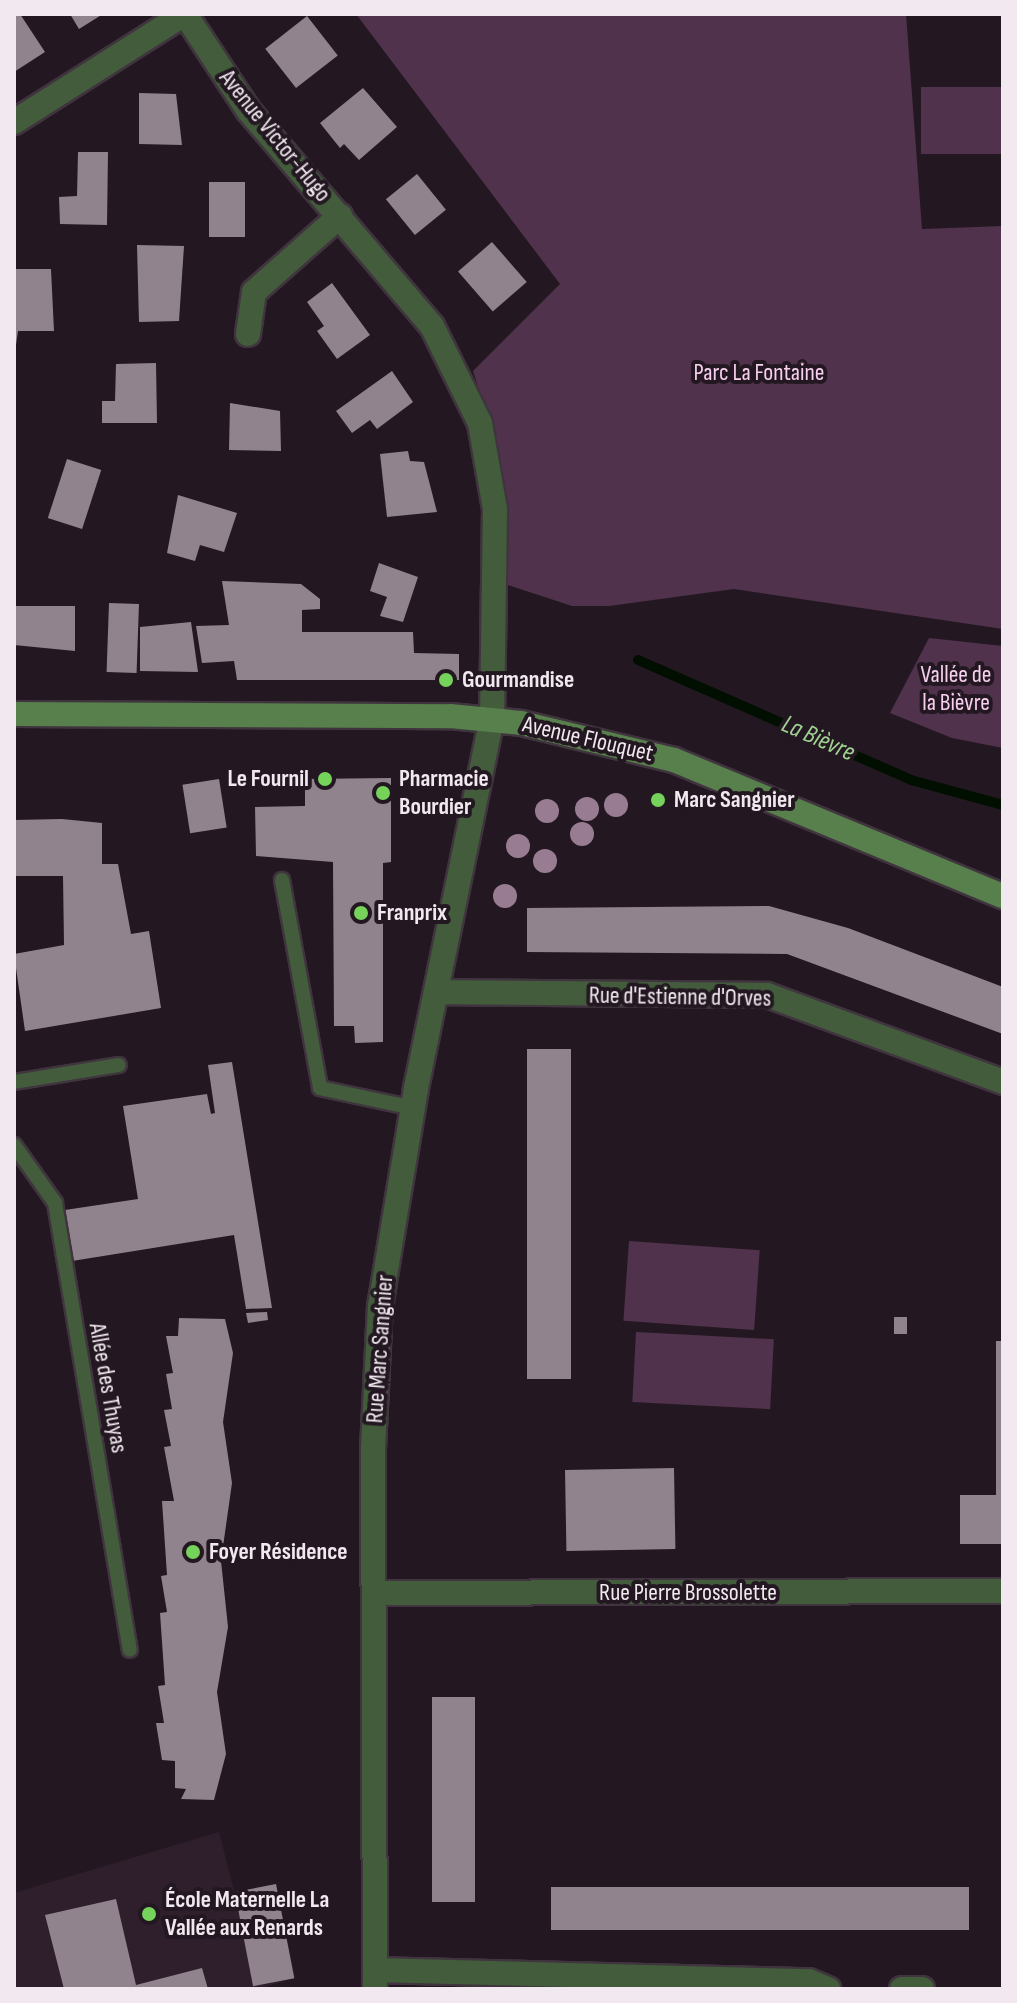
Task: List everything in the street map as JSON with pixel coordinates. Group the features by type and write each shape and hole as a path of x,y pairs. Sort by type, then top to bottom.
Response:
{"main road":[{"name":"Avenue Flouquet","path":"14,714 492,718 606,740 674,760 1003,896"}],"street":[{"name":"Avenue Victor-Hugo","path":"14,122 185,14 248,110 432,326 480,423 495,509 492,718"},
{"name":"Avenue Victor-Hugo","path":"248,334 254,292 340,216"},
{"name":"Rue Marc Sangnier","path":"375,1979 374,1593 380,1306 413,1108 492,718"},
{"name":"Rue d'Estienne d'Orves","path":"437,992 767,995 1003,1082"},
{"name":"Rue Pierre Brossolette","path":"374,1593 1003,1591"},
{"path":"375,1979 809,1981 828,1989"},
{"path":"902,1989 922,1989"}],"lane":[{"path":"282,880 320,1088 413,1108"},
{"path":"14,1082 119,1065"},
{"name":"Allée des Thuyas","path":"14,1145 55,1203 130,1650"}],"shaded area":[{"name":"École Maternelle La Vallée aux Renards","path":"219,1832 235,1894 276,1884 295,1978 258,1989 14,1989 14,1893"}],"green space":[{"name":"Parc La Fontaine","path":"356,14 906,14 922,229 1003,226 1003,629 734,589 609,606 572,606 508,585 507,518 499,451 473,371 560,284"},
{"path":"921,87 1003,87 1003,154 921,154"},
{"name":"Vallée de la Bièvre","path":"929,638 1003,646 1003,748 952,738 890,713"},
{"path":"629,1241 760,1250 754,1330 623,1321"},
{"path":"636,1332 774,1339 770,1409 632,1402"}],"building":[{"path":"14,14 20,14 45,52 14,72"},
{"path":"70,14 103,14 79,29"},
{"path":"307,16 338,55 296,88 265,49"},
{"path":"363,88 397,127 359,160 344,144 340,148 320,123"},
{"path":"139,93 176,94 182,145 139,144"},
{"path":"78,152 108,152 107,225 60,224 59,197 77,196"},
{"path":"417,174 446,210 415,235 386,199"},
{"path":"209,182 245,182 245,237 209,237"},
{"path":"492,242 527,282 493,312 458,272"},
{"path":"137,245 184,246 179,321 139,322"},
{"path":"15,269 51,269 54,331 18,331 14,359"},
{"path":"332,283 370,335 337,359 317,331 324,326 307,302"},
{"path":"156,363 157,423 102,423 102,401 115,401 116,364"},
{"path":"392,371 413,402 377,429 370,420 352,433 336,411"},
{"path":"230,403 280,411 281,451 229,450"},
{"path":"408,451 410,461 424,462 437,512 387,517 380,454"},
{"path":"67,459 101,470 82,529 48,518"},
{"path":"178,495 237,513 224,552 200,545 195,561 167,553"},
{"path":"379,563 418,577 403,622 380,616 387,597 370,591"},
{"path":"222,581 301,584 320,599 320,609 302,610 302,632 413,632 414,653 459,654 459,680 237,680 234,661 202,663 196,626 229,625"},
{"path":"109,603 139,604 137,673 107,672"},
{"path":"16,606 75,606 75,651 14,645"},
{"path":"191,622 198,672 140,671 140,627"},
{"path":"391,778 391,862 383,863 383,1042 355,1043 354,1026 334,1026 333,862 256,856 255,807 305,806 305,779"},
{"path":"219,779 227,827 190,833 182,785"},
{"path":"62,819 102,823 102,864 118,864 131,934 149,931 161,1008 25,1031 14,954 64,945 63,876 14,876 14,820"},
{"path":"769,906 848,928 1003,987 1003,1034 787,954 527,952 527,908"},
{"path":"527,1049 571,1049 571,1379 527,1379"},
{"path":"232,1062 272,1308 246,1309 234,1235 72,1261 65,1210 138,1199 123,1106 207,1094 211,1114 215,1113 208,1065"},
{"path":"267,1312 268,1320 248,1323 246,1313"},
{"path":"894,1317 907,1317 907,1334 894,1334"},
{"name":"Foyer Résidence","path":"179,1318 225,1319 233,1353 223,1422 232,1483 221,1561 228,1627 217,1692 226,1754 214,1800 181,1799 186,1789 175,1788 175,1761 162,1760 156,1723 164,1723 158,1686 165,1685 160,1613 167,1612 161,1576 167,1575 162,1501 174,1501 164,1447 171,1446 164,1410 172,1409 166,1374 173,1373 166,1336 178,1336"},
{"path":"996,1341 1003,1341 1003,1544 960,1544 960,1495 996,1495"},
{"path":"674,1468 675,1549 566,1551 565,1470"},
{"path":"432,1697 475,1697 475,1902 432,1902"},
{"path":"276,1884 294,1978 253,1986 235,1892"},
{"path":"551,1887 969,1887 969,1930 551,1930"},
{"path":"116,1899 136,1985 202,1968 208,1989 64,1989 45,1915"}],"waterway":[{"name":"La Bièvre","path":"638,660 911,780 1003,805"}],"place":[{"name":"Gourmandise","path":"446,680"},
{"name":"Le Fournil","path":"325,779"},
{"name":"Pharmacie Bourdier","path":"383,793"},
{"name":"Marc Sangnier","path":"658,800"},
{"name":"Franprix","path":"361,913"},
{"name":"Foyer Résidence","path":"193,1552"},
{"name":"École Maternelle La Vallée aux Renards","path":"149,1914"}]}
